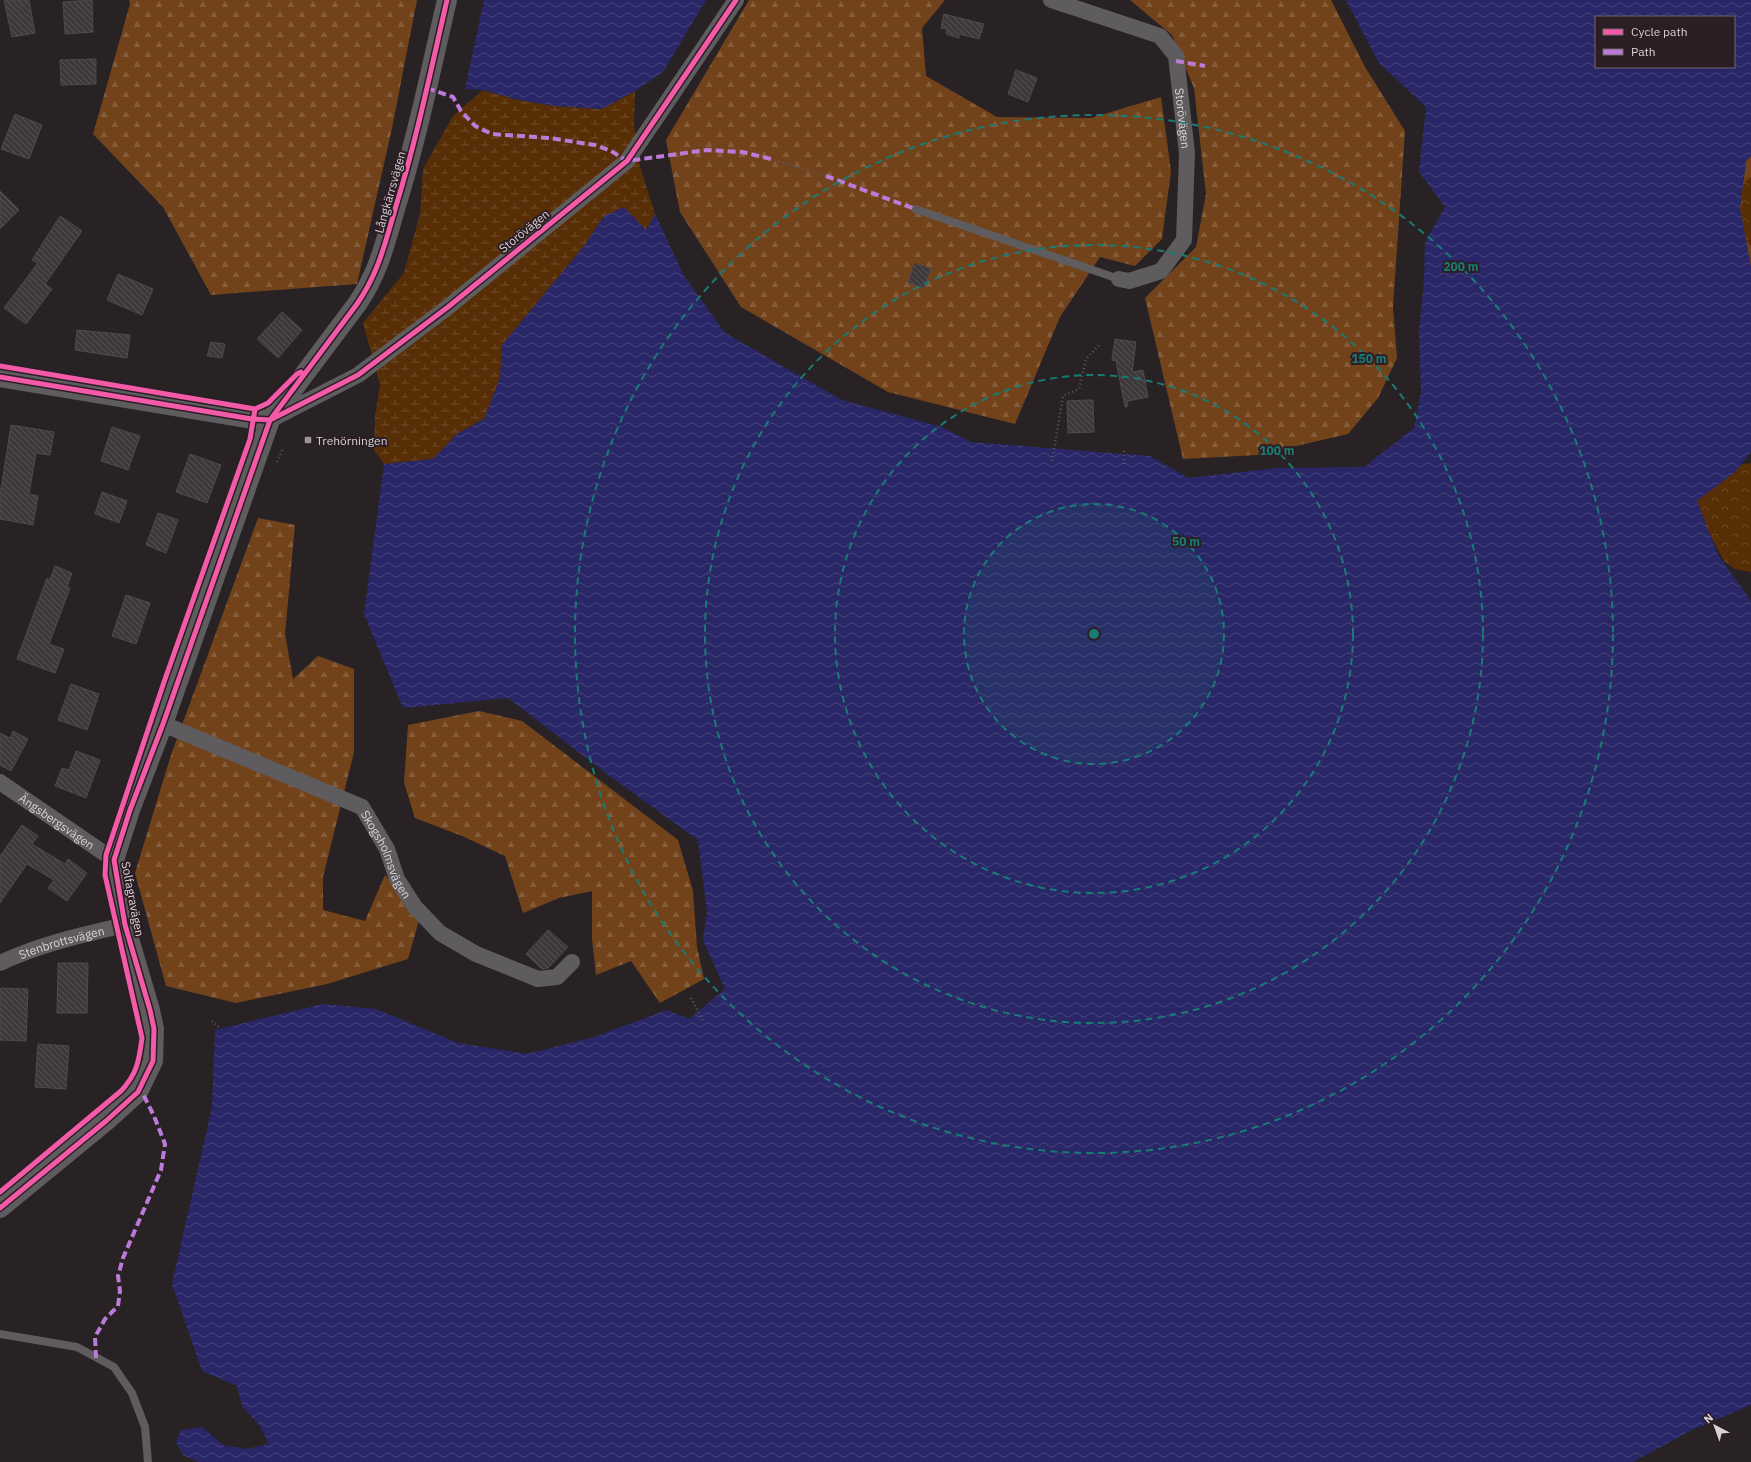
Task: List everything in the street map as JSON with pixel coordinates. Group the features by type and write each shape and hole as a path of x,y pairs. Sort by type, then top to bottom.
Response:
{"street":[{"name":"Långkärrsvägen","path":"307,370 370,286 378,268 412,154 447,0"},
{"name":"Storövägen","path":"270,420 358,375 448,307 627,161 736,0"},
{"name":"Storövägen","path":"1051,0 1160,36 1176,56 1187,152 1184,240 1161,271 1129,281 1119,279"},
{"name":"Solfagravägen","path":"0,1208 106,1121 138,1092 153,1061 154,1035 150,1010 125,925 114,860 130,810 163,724 270,420 307,370"},
{"path":"0,377 270,420"},
{"name":"Skogsholmsvägen","path":"163,724 362,807 387,849 397,879 415,907 440,933 476,954 538,979 557,976 572,962"},
{"name":"Ängsbergsvägen","path":"0,782 114,860"},
{"name":"Stenbrottsvägen","path":"0,963 35,948 125,925"}],"lane":[{"path":"915,209 1119,279"},
{"path":"0,1334 77,1347 114,1367 132,1394 145,1427 148,1462"}],"path":[{"path":"771,159 826,176"},
{"path":"1052,461 1063,396 1079,388 1086,359 1101,343"},
{"path":"1124,451 1124,464"},
{"path":"691,998 703,1021"},
{"path":"212,1021 221,1029"}],"green space":[{"path":"129,0 417,0 392,128 357,284 211,295 163,207 93,134 130,4"},
{"path":"749,0 945,0 922,28 926,76 997,117 1091,118 1161,97 1171,171 1162,239 1135,266 1100,257 1060,317 1015,424 888,392 741,307 680,212 666,140"},
{"path":"1130,0 1331,0 1365,67 1405,131 1393,307 1397,358 1378,398 1348,434 1257,455 1183,459 1145,298 1196,247 1206,194 1194,88 1172,35"},
{"path":"483,90 514,99 554,106 602,109 635,91 634,123 640,167 655,214 646,230 604,216 584,246 502,345 500,378 484,419 457,434 433,459 384,464 374,450 375,417 380,384 363,323 404,273 420,214 423,169 453,116"},
{"path":"1751,156 1751,267 1740,208 1746,161"},
{"path":"1751,177 1751,246 1744,239 1739,212 1742,202 1740,193 1743,183"},
{"path":"1751,463 1751,572 1735,569 1724,561 1714,542 1678,490 1732,466"},
{"path":"258,518 295,525 285,634 293,679 318,656 354,669 354,752 323,877 323,910 365,921 385,875 420,917 408,959 327,984 236,1003 166,986 135,873 171,755"},
{"path":"479,711 522,721 678,840 693,891 697,947 704,979 660,1003 631,961 596,975 592,939 592,891 559,898 523,913 505,856 462,836 415,818 404,783 408,725"}],"water":[{"path":"484,0 706,0 663,72 635,91 602,109 554,106 514,99 483,90 465,89"},
{"name":"Trehörningen","path":"1346,0 1751,0 1751,156 1746,161 1740,208 1751,267 1751,452 1735,472 1697,501 1718,555 1751,601 1751,1405 1692,1430 1633,1462 199,1462 183,1455 176,1442 181,1430 202,1427 223,1445 246,1449 269,1444 260,1426 242,1406 237,1386 202,1371 172,1284 212,1107 215,1030 323,1004 376,1009 458,1043 527,1054 594,1037 667,1010 689,1019 725,989 703,940 707,912 698,840 611,777 508,698 403,708 364,614 384,464 433,459 457,434 484,419 500,378 502,345 584,246 604,216 624,207 646,230 655,214 684,276 725,333 842,400 942,427 971,442 1150,456 1188,478 1276,468 1364,467 1414,428 1421,392 1419,332 1424,280 1425,242 1445,207 1419,172 1426,107 1379,63"}],"building":[{"path":"4,0 29,0 35,33 12,37"},
{"path":"92,0 93,32 65,34 63,2"},
{"path":"944,14 984,24 979,39 959,34 959,38 946,34 947,29 941,28"},
{"path":"96,59 96,84 61,85 60,60"},
{"path":"1016,70 1037,78 1028,102 1008,94"},
{"path":"15,114 42,125 29,159 1,149"},
{"path":"0,191 19,210 0,229"},
{"path":"60,216 82,231 45,284 52,289 26,324 4,308 38,263 32,260"},
{"path":"914,263 931,268 924,288 908,283"},
{"path":"118,274 153,289 142,315 107,300"},
{"path":"282,312 302,330 278,358 257,339"},
{"path":"77,330 130,335 127,358 75,350"},
{"path":"1115,339 1136,342 1132,372 1143,370 1148,397 1128,401 1127,407 1125,407 1116,361 1112,360"},
{"path":"211,342 225,344 222,358 207,356"},
{"path":"1093,400 1094,432 1068,433 1067,401"},
{"path":"11,425 54,432 50,455 36,453 29,494 38,496 33,525 0,519 0,488 1,489"},
{"path":"112,427 140,436 128,470 101,461"},
{"path":"190,454 221,465 207,503 176,492"},
{"path":"102,492 127,501 119,523 95,514"},
{"path":"158,513 178,520 166,553 146,545"},
{"path":"55,566 72,573 67,587 70,588 49,644 64,649 55,673 17,659 47,578 50,580"},
{"path":"126,595 150,603 136,644 112,636"},
{"path":"71,684 99,694 87,730 58,720"},
{"path":"13,731 28,739 11,771 0,765 0,733 10,738"},
{"path":"76,751 100,760 86,798 55,786 62,768 69,770"},
{"path":"22,825 38,836 32,844 65,864 68,859 87,873 67,901 48,888 54,880 27,864 0,903 0,856"},
{"path":"548,930 568,947 548,968 542,969 526,954"},
{"path":"58,963 88,963 87,1013 57,1013"},
{"path":"0,988 28,989 26,1041 0,1040"},
{"path":"38,1044 69,1046 66,1089 35,1087"}],"marked path":[{"path":"1176,61 1205,66"},
{"path":"427,88 453,97 461,111 475,126 492,134 549,138 595,145 611,151 627,161 707,150 742,152 771,159"},
{"path":"826,176 915,209"},
{"path":"96,1358 95,1337 105,1319 118,1306 120,1291 118,1276 123,1258 161,1170 165,1144 154,1116 140,1088"}],"cycle path":[{"path":"0,1208 106,1121 138,1092 153,1061 154,1029 150,1010 125,925 114,860 130,810 163,724 270,420 357,304 365,292 376,269 385,245 411,155 447,0"},
{"path":"272,419 358,375 448,307 627,161 736,0"},
{"path":"0,366 255,409 268,403 297,374 301,372"},
{"path":"0,377 252,419 270,420"},
{"path":"0,1192 121,1091 131,1079 136,1067 140,1054 142,1038 105,875 106,855 164,682 250,439 255,409"}],"place":[{"name":"Trehörningen","path":"308,440"}]}
